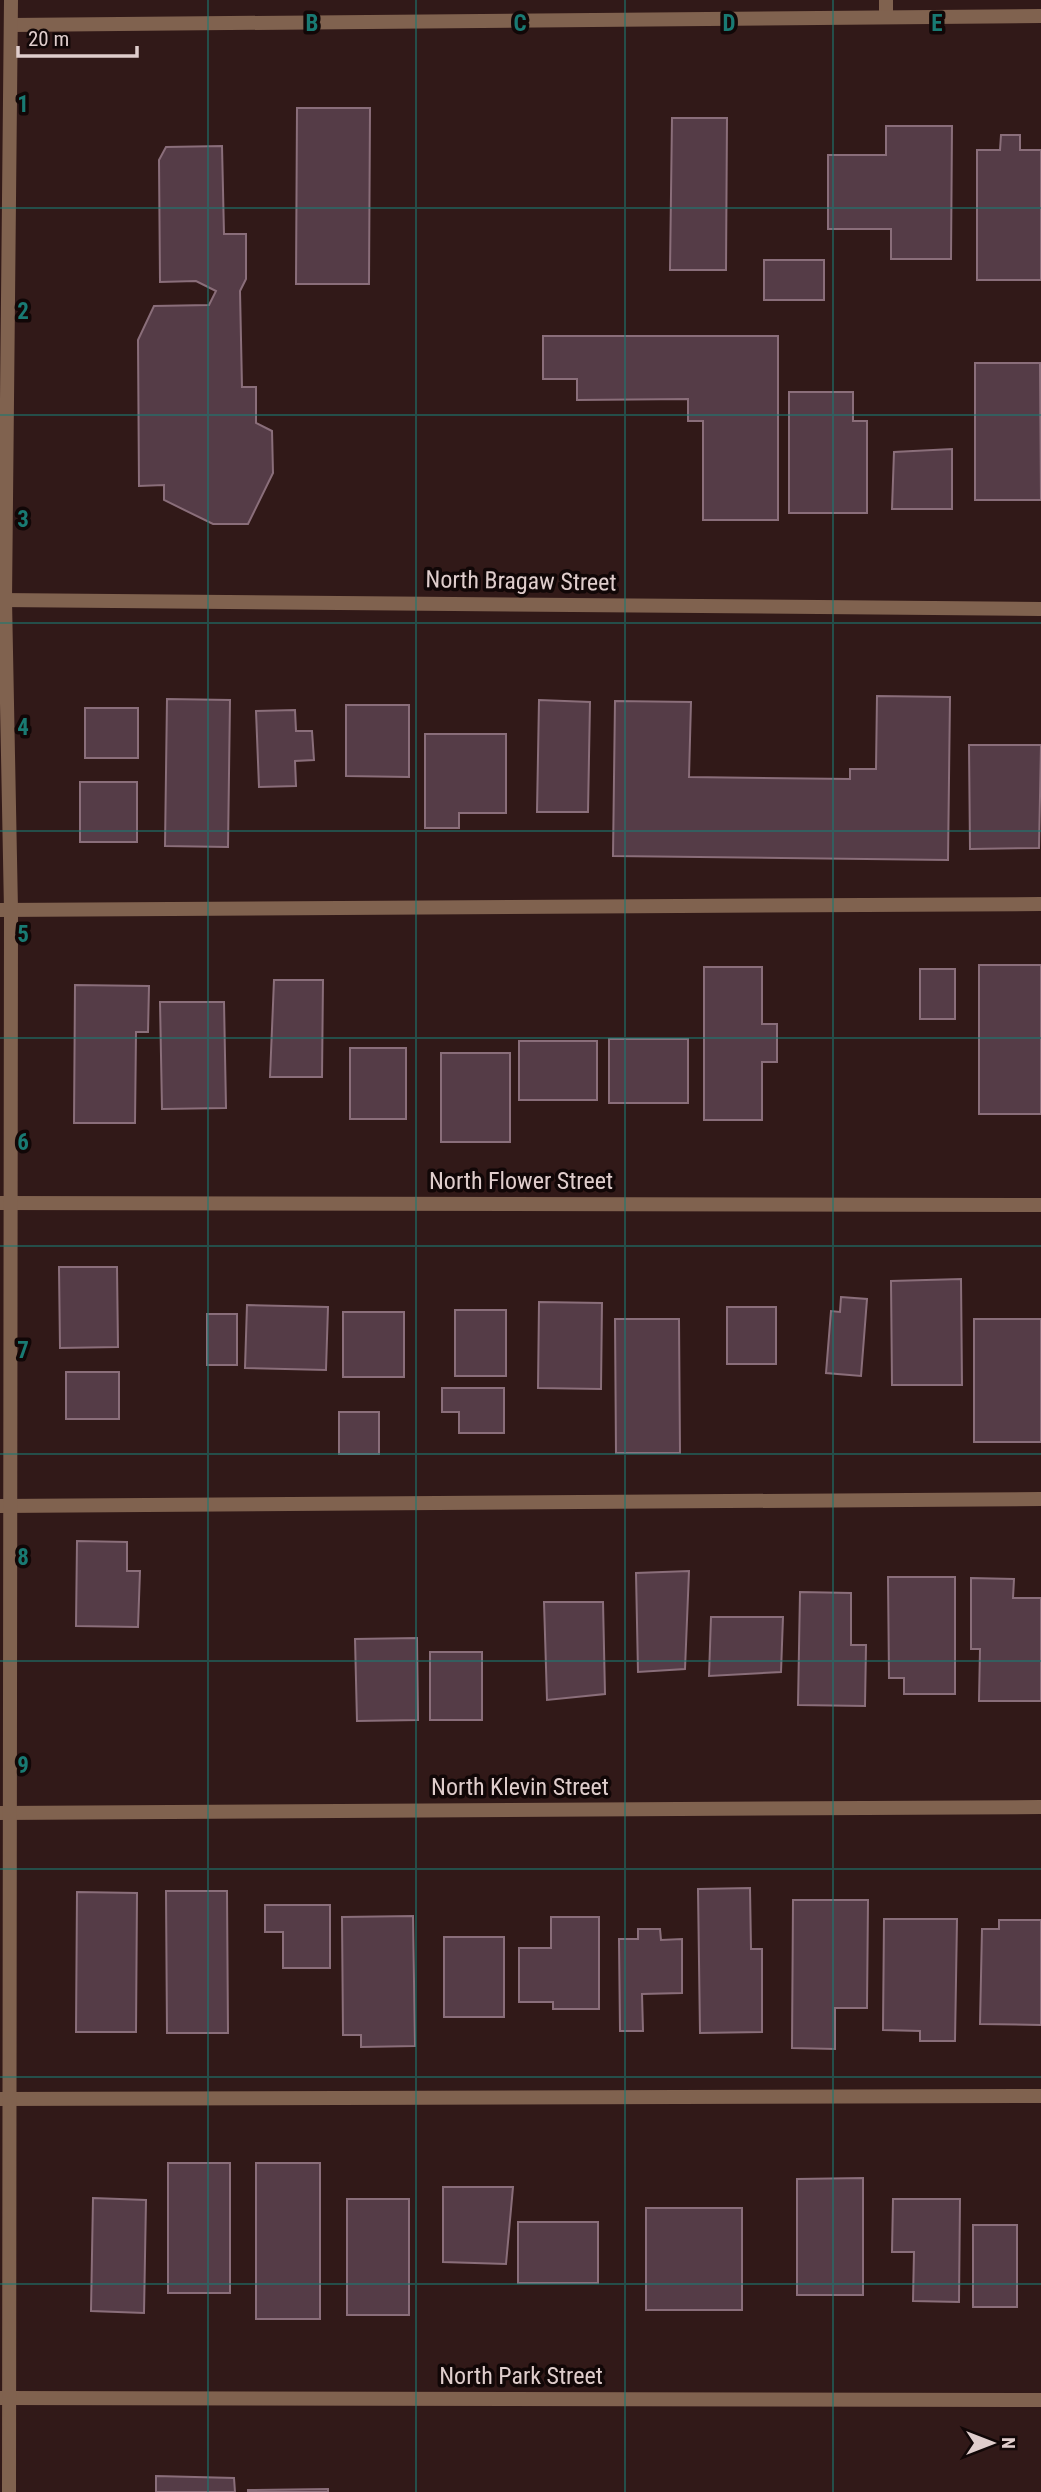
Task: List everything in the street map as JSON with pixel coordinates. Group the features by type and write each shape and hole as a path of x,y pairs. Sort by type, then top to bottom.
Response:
{"street":[{"path":"9,2492 5,2398 3,600 11,0"},
{"path":"886,0 886,18"},
{"path":"11,25 1041,16"},
{"name":"North Bragaw Street","path":"3,600 1041,609"},
{"path":"5,910 1041,904"},
{"name":"North Flower Street","path":"4,1203 1041,1205"},
{"path":"5,1506 1041,1499"},
{"name":"North Klevin Street","path":"5,1812 1041,1807"},
{"path":"5,2099 1041,2096"},
{"name":"North Park Street","path":"5,2398 1041,2400"}],"building":[{"path":"297,108 370,108 369,284 296,284"},
{"path":"672,118 727,118 726,270 670,270"},
{"path":"886,126 952,126 951,259 891,259 891,229 828,229 828,155 886,155"},
{"path":"1001,135 1020,135 1020,150 1041,150 1041,280 977,280 977,150 1000,150"},
{"path":"222,146 224,234 246,234 246,279 240,291 242,387 256,387 256,423 272,431 273,473 248,524 213,524 164,500 164,485 139,486 138,340 154,306 209,305 216,291 196,281 160,282 159,160 166,147"},
{"path":"764,260 824,260 824,300 764,300"},
{"path":"543,336 778,336 778,520 703,520 703,421 688,421 688,399 577,400 577,379 543,379"},
{"path":"975,363 1040,363 1041,500 975,500"},
{"path":"789,392 853,392 853,421 867,421 867,513 789,513"},
{"path":"952,449 952,509 892,509 894,452"},
{"path":"877,696 950,697 948,860 613,856 615,701 691,702 689,777 850,779 850,769 876,769"},
{"path":"167,699 230,700 228,847 165,846"},
{"path":"539,700 590,702 588,812 537,812"},
{"path":"346,705 409,705 409,777 346,776"},
{"path":"85,708 138,708 138,758 85,758"},
{"path":"295,710 296,731 312,731 314,760 295,761 296,786 259,787 256,711"},
{"path":"425,734 506,734 506,813 459,813 459,828 425,828"},
{"path":"969,745 1041,745 1039,848 970,849"},
{"path":"80,782 137,782 137,842 80,842"},
{"path":"979,965 1041,965 1041,1114 979,1114"},
{"path":"704,967 762,967 762,1024 777,1024 777,1062 762,1062 762,1120 704,1120"},
{"path":"920,969 955,969 955,1019 920,1019"},
{"path":"274,980 323,980 322,1077 270,1077"},
{"path":"75,985 149,986 148,1032 136,1032 135,1123 74,1123"},
{"path":"160,1002 224,1002 226,1108 162,1109"},
{"path":"609,1039 688,1039 688,1103 609,1103"},
{"path":"519,1041 597,1041 597,1100 519,1100"},
{"path":"350,1048 406,1048 406,1119 350,1119"},
{"path":"441,1053 510,1053 510,1142 441,1142"},
{"path":"59,1267 117,1267 118,1347 60,1348"},
{"path":"961,1279 962,1385 892,1385 891,1281"},
{"path":"841,1297 867,1299 861,1376 826,1373 831,1311 840,1312"},
{"path":"539,1302 602,1303 601,1389 538,1388"},
{"path":"247,1305 328,1307 326,1370 245,1368"},
{"path":"727,1307 776,1307 776,1364 727,1364"},
{"path":"455,1310 506,1310 506,1376 455,1376"},
{"path":"343,1312 404,1312 404,1377 343,1377"},
{"path":"207,1314 237,1314 237,1365 207,1365"},
{"path":"615,1319 679,1319 680,1453 616,1453"},
{"path":"974,1319 1041,1319 1041,1442 974,1442"},
{"path":"66,1372 119,1372 119,1419 66,1419"},
{"path":"442,1388 504,1388 504,1433 459,1433 459,1412 442,1412"},
{"path":"339,1412 379,1412 379,1454 339,1454"},
{"path":"77,1541 127,1542 127,1571 140,1571 138,1627 76,1626"},
{"path":"689,1571 685,1669 638,1672 636,1573"},
{"path":"888,1577 955,1577 955,1694 904,1694 904,1678 889,1678"},
{"path":"971,1578 1014,1579 1013,1598 1041,1598 1041,1701 979,1701 980,1649 971,1649"},
{"path":"800,1592 851,1593 851,1645 866,1645 865,1706 798,1705"},
{"path":"544,1602 603,1602 605,1694 547,1700"},
{"path":"711,1617 783,1617 781,1672 709,1676"},
{"path":"417,1638 418,1720 357,1721 355,1639"},
{"path":"430,1652 482,1652 482,1720 430,1720"},
{"path":"750,1888 751,1949 762,1949 762,2032 700,2033 698,1889"},
{"path":"166,1891 227,1891 228,2033 167,2033"},
{"path":"77,1892 137,1893 136,2032 76,2032"},
{"path":"793,1900 868,1900 867,2008 835,2008 835,2049 792,2048"},
{"path":"265,1905 330,1905 330,1968 283,1968 283,1932 265,1932"},
{"path":"413,1916 415,2046 361,2047 361,2035 343,2035 342,1917"},
{"path":"551,1917 599,1917 599,2009 553,2009 553,2002 519,2002 519,1948 551,1948"},
{"path":"884,1919 957,1919 955,2041 920,2041 920,2031 883,2030"},
{"path":"999,1920 1041,1920 1041,2025 980,2024 982,1929 999,1929"},
{"path":"638,1929 660,1929 661,1940 682,1939 682,1993 642,1994 643,2031 620,2031 619,1939 638,1939"},
{"path":"444,1937 504,1937 504,2017 444,2017"},
{"path":"168,2163 230,2163 230,2293 168,2293"},
{"path":"256,2163 320,2163 320,2319 256,2319"},
{"path":"863,2178 863,2295 797,2295 797,2179"},
{"path":"443,2187 513,2187 506,2264 443,2262"},
{"path":"93,2198 146,2200 144,2313 91,2311"},
{"path":"347,2199 409,2199 409,2315 347,2315"},
{"path":"893,2199 960,2199 959,2302 913,2301 914,2252 892,2252"},
{"path":"646,2208 742,2208 742,2310 646,2310"},
{"path":"518,2222 598,2222 598,2283 518,2283"},
{"path":"973,2225 1017,2225 1017,2307 973,2307"},
{"path":"156,2476 234,2478 235,2492 156,2492"},
{"path":"328,2489 328,2492 248,2492 248,2490"}]}
